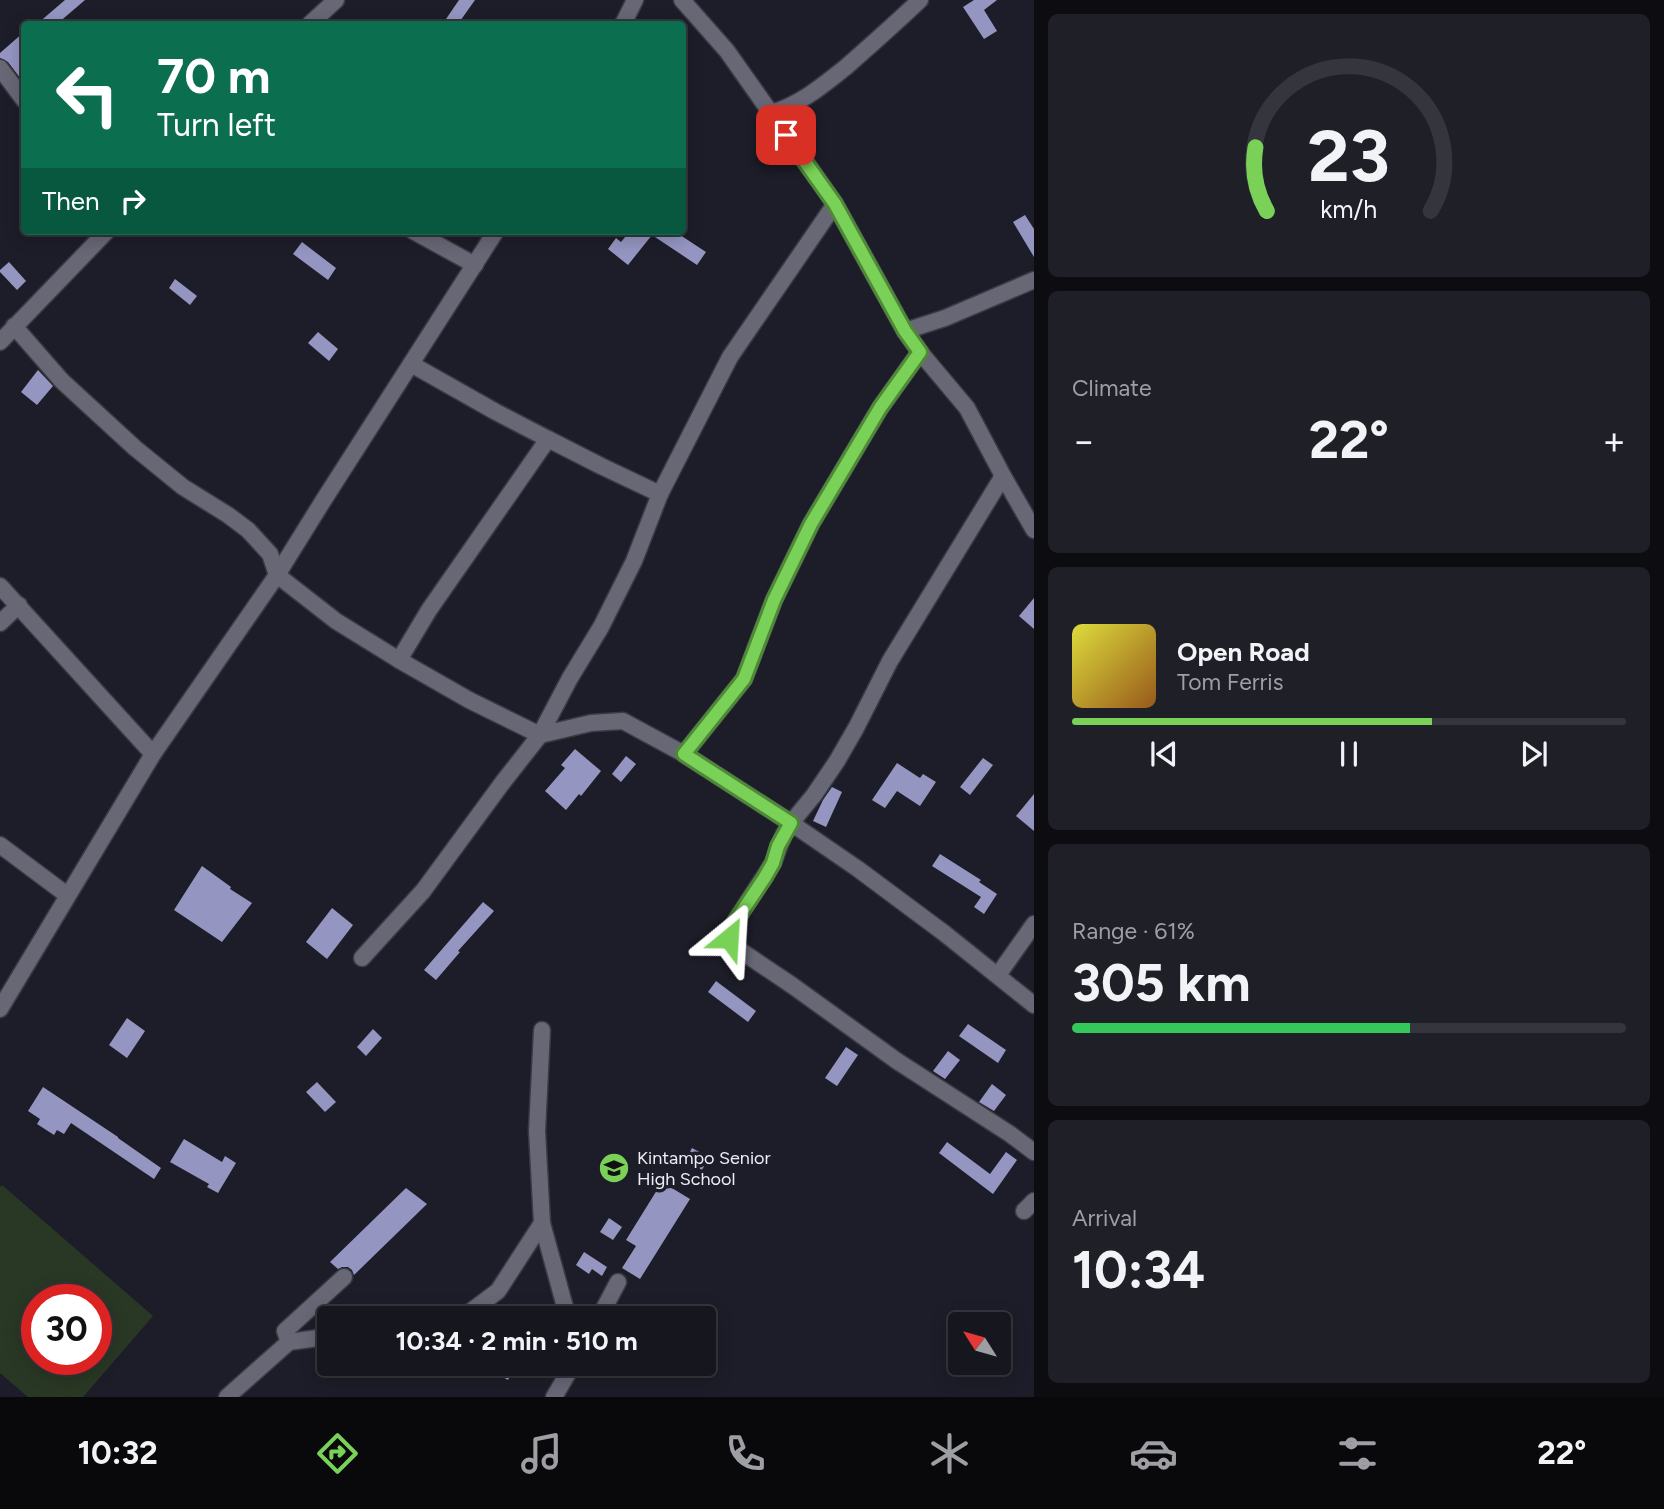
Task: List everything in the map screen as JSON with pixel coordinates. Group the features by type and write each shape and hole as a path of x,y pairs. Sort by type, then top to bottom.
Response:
{"street":[{"path":"319,21 336,0"},
{"path":"624,21 635,0"},
{"path":"682,0 727,51 835,204 905,331 967,408 1034,530"},
{"path":"771,113 787,108 812,94 878,40 920,0"},
{"path":"0,68 21,96"},
{"path":"362,958 424,891 540,736 635,561 660,494 730,357 835,204"},
{"path":"0,342 103,235"},
{"path":"420,235 475,265"},
{"path":"0,1009 153,754 277,575 494,235"},
{"path":"905,331 945,318 1034,280"},
{"path":"15,326 62,381 135,448 183,487 248,530 270,554 277,575 336,621 469,700 540,736 591,723 623,721 684,754 858,869 1034,1005"},
{"path":"684,754 744,679 774,600 811,524 880,408 920,352"},
{"path":"411,364 601,467 660,494"},
{"path":"399,660 429,610 548,439"},
{"path":"1003,476 890,661 837,761 791,823 769,870 731,928 729,938 735,947 897,1061 1034,1152"},
{"path":"0,586 153,754"},
{"path":"0,623 19,606"},
{"path":"0,845 67,895"},
{"path":"998,975 1034,924"},
{"path":"542,1030 537,1131 542,1223 565,1306"},
{"path":"478,1306 498,1291 542,1223"},
{"path":"289,1342 285,1331 344,1278"},
{"path":"605,1306 618,1282"},
{"path":"227,1397 289,1342 317,1338"},
{"path":"554,1397 566,1376"}],"green space":[{"path":"2,1185 153,1316 112,1363 112,1284 21,1284 21,1375 102,1375 83,1397 28,1397 0,1373"}],"building":[{"path":"65,0 85,0 60,21 40,21"},
{"path":"459,0 475,0 460,21 446,19"},
{"path":"974,0 997,0 984,10 997,31 984,39 963,7"},
{"path":"21,35 21,79 8,62 0,58 0,53"},
{"path":"1025,215 1034,229 1034,257 1013,222"},
{"path":"627,235 652,235 628,265 608,249 616,238 621,242"},
{"path":"652,235 680,235 706,252 697,265"},
{"path":"302,242 336,268 328,280 293,254"},
{"path":"9,262 26,281 17,290 0,272"},
{"path":"175,279 197,296 190,305 169,288"},
{"path":"318,332 338,349 329,361 308,343"},
{"path":"38,370 53,386 37,405 21,392"},
{"path":"1034,598 1034,629 1019,616"},
{"path":"575,749 601,771 566,810 545,791 565,768 561,765"},
{"path":"626,756 636,764 621,782 612,774"},
{"path":"983,758 993,765 970,795 960,787"},
{"path":"897,763 920,778 923,774 936,782 920,806 897,791 885,808 872,800"},
{"path":"832,787 842,792 826,827 813,821"},
{"path":"1034,794 1034,831 1016,816"},
{"path":"940,854 981,880 979,882 997,894 984,914 974,907 981,897 932,866"},
{"path":"202,866 252,903 222,942 174,910"},
{"path":"483,902 494,911 436,980 424,970"},
{"path":"332,908 353,925 327,959 306,942"},
{"path":"716,981 756,1011 748,1022 708,992"},
{"path":"127,1018 145,1031 127,1058 109,1045"},
{"path":"968,1024 1006,1050 998,1063 959,1036"},
{"path":"373,1029 382,1038 366,1056 357,1047"},
{"path":"846,1047 858,1055 837,1086 825,1078"},
{"path":"948,1051 960,1060 945,1079 933,1071"},
{"path":"317,1082 336,1102 325,1112 306,1092"},
{"path":"992,1084 1006,1095 994,1111 979,1102"},
{"path":"43,1087 161,1168 154,1179 71,1123 64,1134 57,1130 54,1135 37,1124 40,1119 28,1111"},
{"path":"184,1139 222,1162 225,1156 236,1163 218,1193 207,1187 209,1184 170,1162"},
{"path":"947,1142 990,1174 1006,1152 1017,1160 993,1194 939,1153"},
{"path":"692,1148 709,1157 702,1170 685,1161"},
{"path":"662,1182 690,1199 640,1279 622,1268 636,1246 626,1240"},
{"path":"406,1188 427,1204 354,1275 348,1267 338,1269 330,1262"},
{"path":"609,1218 622,1227 613,1240 600,1232"},
{"path":"584,1252 607,1267 602,1276 592,1269 589,1274 576,1265"}],"place":[{"name":"Kintampo Senior High School","path":"614,1168"}],"route":[{"path":"729,938 731,928 773,863 778,846 791,823 684,754 744,679 774,600 811,524 880,408 920,352 905,331 835,204 786,135"}]}
